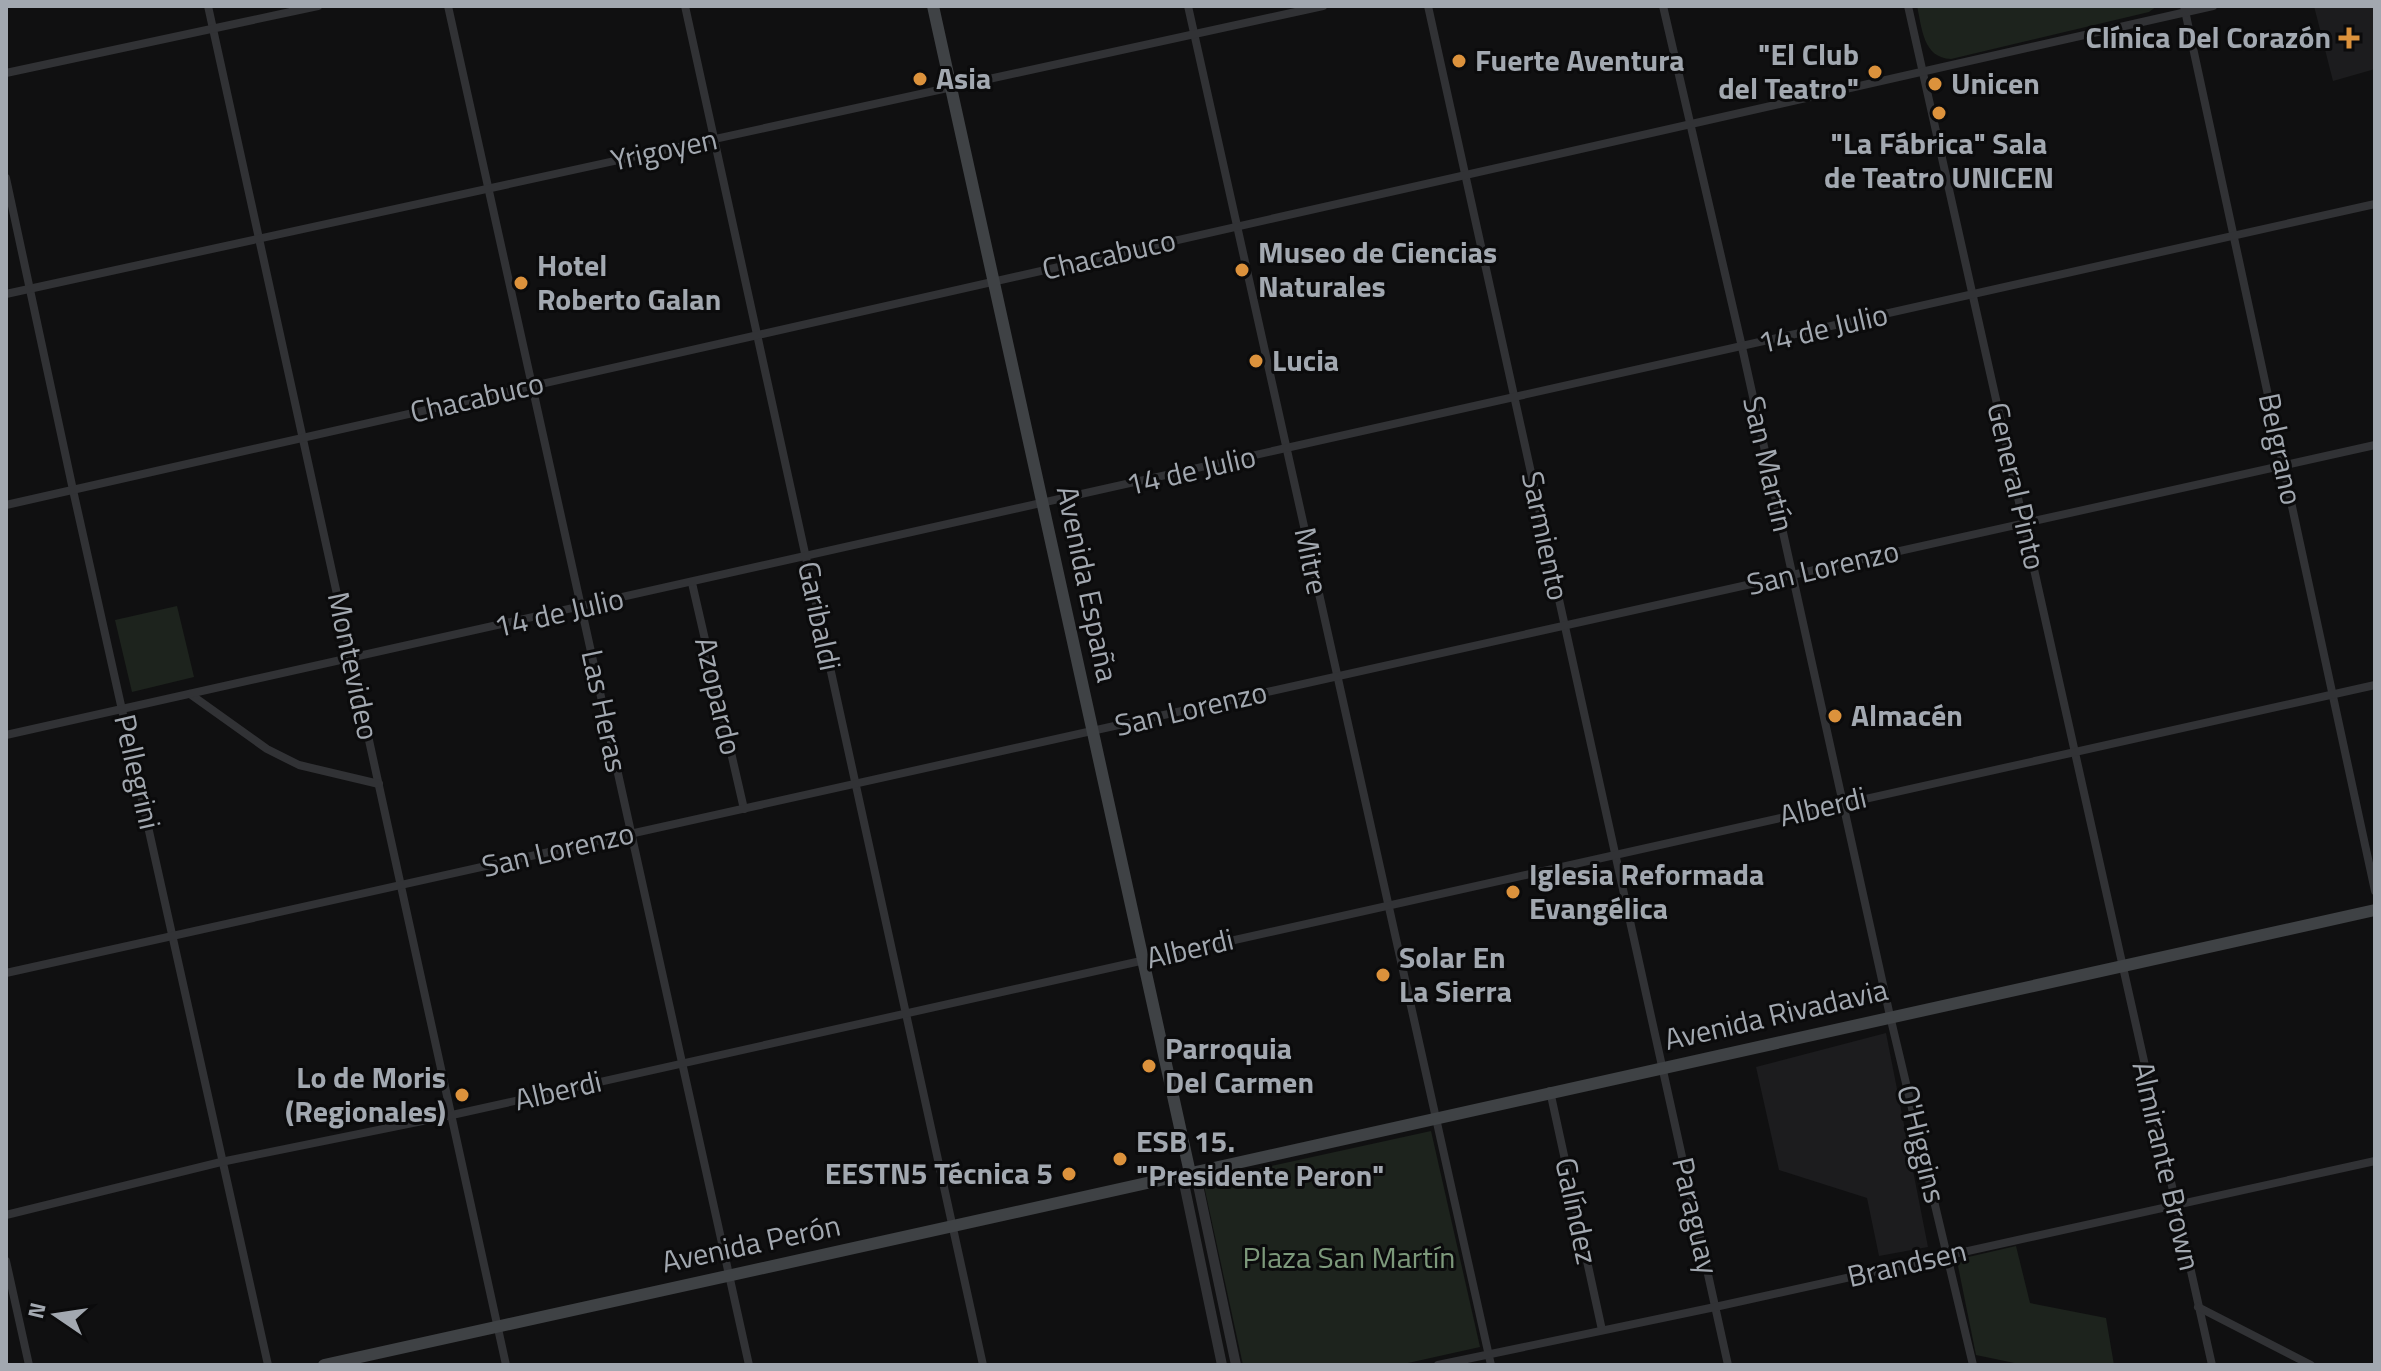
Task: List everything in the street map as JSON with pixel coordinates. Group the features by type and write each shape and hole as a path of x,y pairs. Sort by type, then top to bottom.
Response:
{"main road":[{"name":"Avenida España","path":"933,6 1190,1173"},
{"name":"Avenida Rivadavia","path":"1190,1173 2375,910"},
{"name":"Avenida Perón","path":"324,1365 1190,1173"}],"street":[{"name":"Montevideo","path":"208,6 506,1365"},
{"path":"6,73 318,6"},
{"name":"Las Heras","path":"448,6 749,1365"},
{"name":"Garibaldi","path":"685,6 983,1365"},
{"name":"Mitre","path":"1188,6 1491,1365"},
{"name":"Yrigoyen","path":"6,294 1323,6"},
{"name":"Sarmiento","path":"1428,6 1661,1067"},
{"name":"San Martín","path":"1663,6 1890,1016"},
{"name":"General Pinto","path":"1908,6 1925,71 2122,966"},
{"name":"Chacabuco","path":"6,505 1925,71 2185,9 2213,6"},
{"name":"Belgrano","path":"2185,9 2375,891"},
{"name":"Pellegrini","path":"6,178 268,1365"},
{"name":"14 de Julio","path":"6,735 352,660 2375,204"},
{"name":"San Lorenzo","path":"6,973 2375,445"},
{"name":"Azopardo","path":"692,583 744,809"},
{"name":"Alberdi","path":"6,1215 221,1162 452,1115 2375,685"},
{"path":"190,694 267,749 299,765 379,784"},
{"name":"Almirante Brown","path":"2122,966 2212,1365"},
{"name":"O'Higgins","path":"1890,1016 1973,1365"},
{"name":"Paraguay","path":"1661,1067 1728,1365"},
{"name":"Galíndez","path":"1550,1091 1602,1330"},
{"name":"Brandsen","path":"1438,1365 2375,1161"},
{"path":"1190,1173 1185,1188 1222,1365"},
{"path":"1190,1173 1199,1190 1236,1365"},
{"path":"6,1261 29,1365"},
{"path":"2198,1307 2311,1365"}],"shaded area":[{"name":"Clínica Del Corazón","path":"2314,6 2375,6 2375,69 2333,81"},
{"path":"1886,1033 1928,1247 1879,1256 1867,1198 1779,1170 1756,1067"}],"green space":[{"path":"1917,6 2157,6 2149,12 1951,59 1929,48"},
{"path":"177,606 194,677 132,692 115,620"},
{"name":"Plaza San Martín","path":"1431,1131 1480,1347 1399,1365 1243,1365 1203,1181"},
{"path":"2016,1246 2030,1303 2106,1318 2114,1365 2024,1365 1976,1355 1958,1266 1964,1258"}],"place":[{"name":"Clínica Del Corazón","path":"2349,38"},
{"name":"Fuerte Aventura","path":"1459,61"},
{"name":"\"El Club del Teatro\"","path":"1875,72"},
{"name":"Asia","path":"920,79"},
{"name":"Unicen","path":"1935,84"},
{"name":"\"La Fábrica\" Sala de Teatro UNICEN","path":"1939,113"},
{"name":"Museo de Ciencias Naturales","path":"1242,270"},
{"name":"Hotel Roberto Galan","path":"521,283"},
{"name":"Lucia","path":"1256,361"},
{"name":"Almacén","path":"1835,716"},
{"name":"Iglesia Reformada Evangélica","path":"1513,892"},
{"name":"Solar En La Sierra","path":"1383,975"},
{"name":"Parroquia Del Carmen","path":"1149,1066"},
{"name":"Lo de Moris (Regionales)","path":"462,1095"},
{"name":"ESB 15. \"Presidente Peron\"","path":"1120,1159"},
{"name":"EESTN5 Técnica 5","path":"1069,1174"}]}
